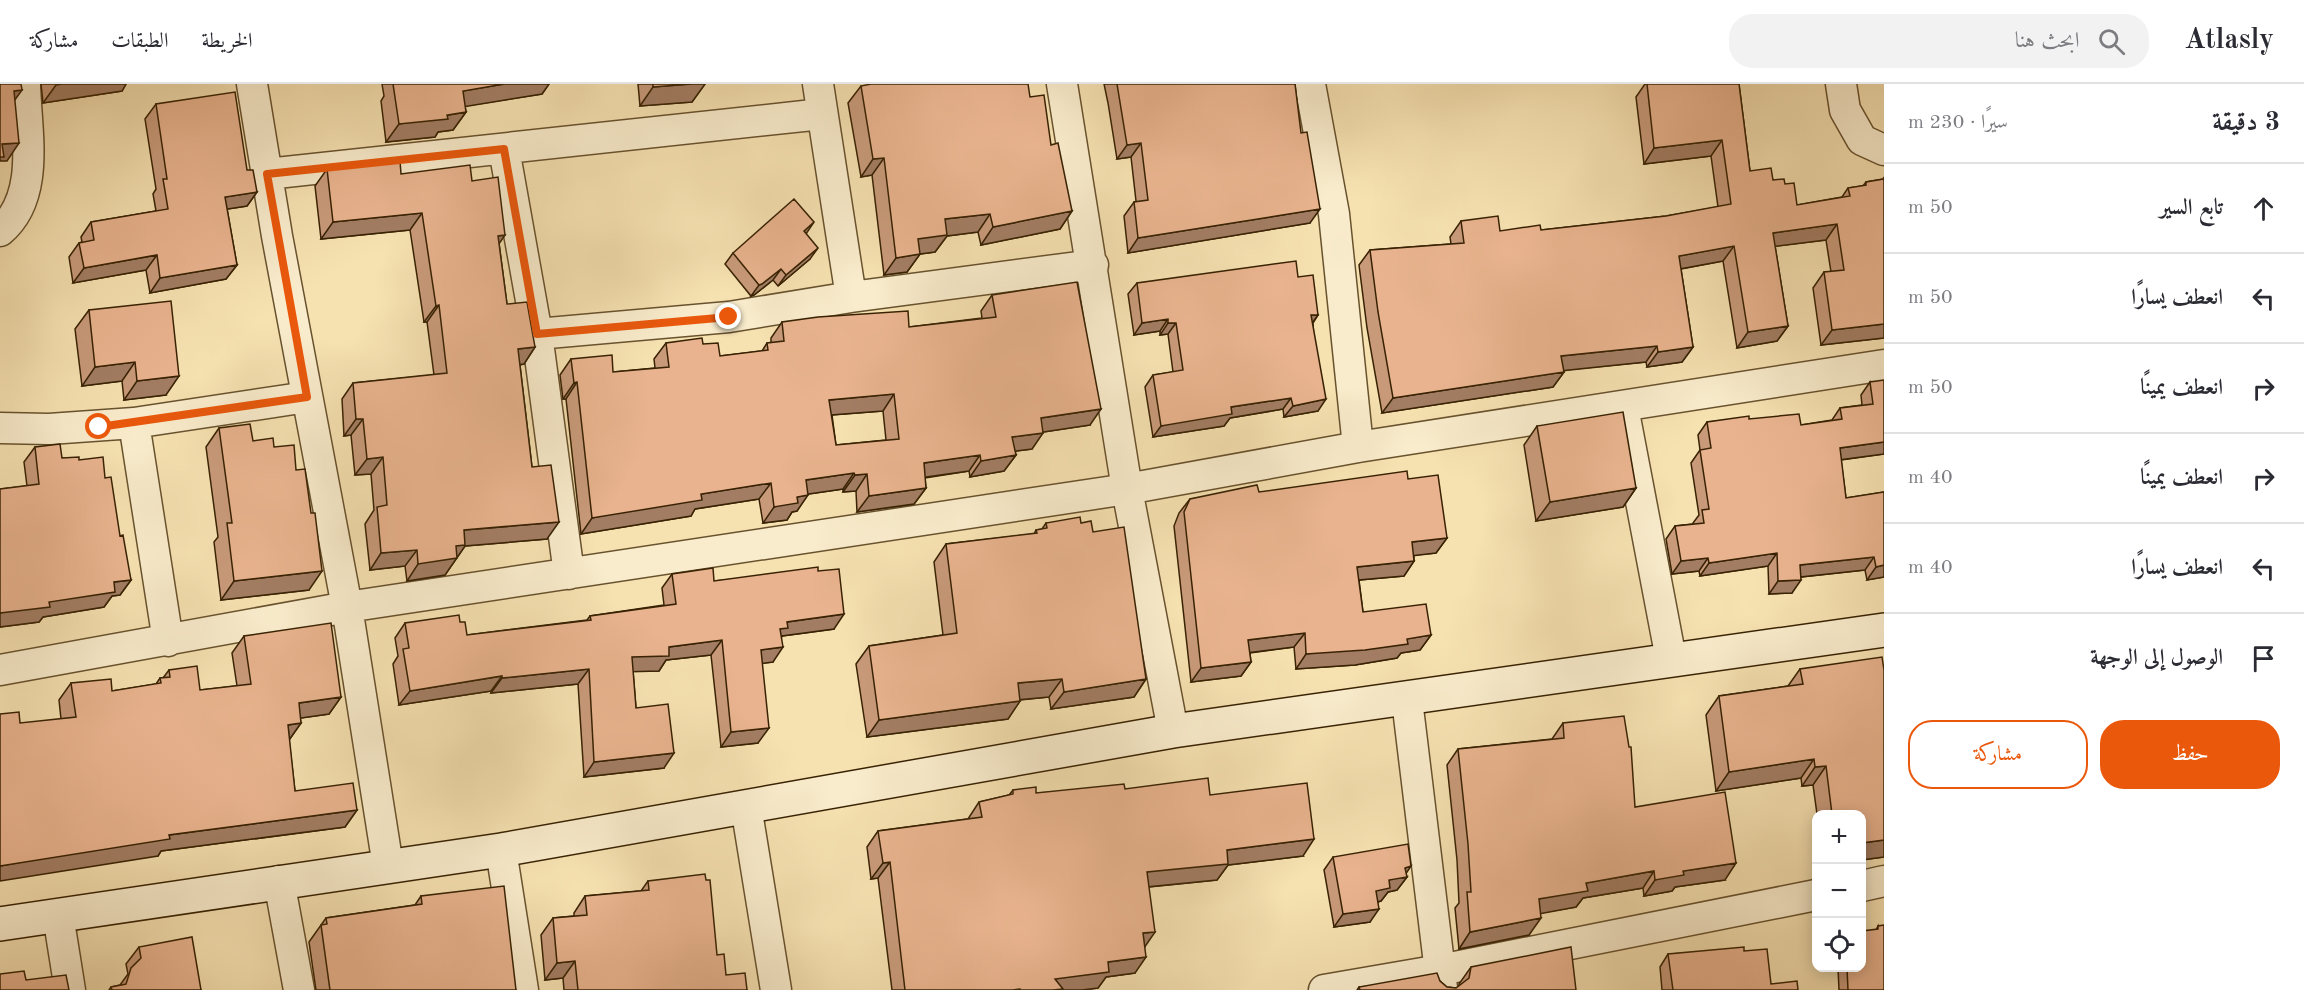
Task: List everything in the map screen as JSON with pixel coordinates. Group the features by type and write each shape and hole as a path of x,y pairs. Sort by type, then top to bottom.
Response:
{"street":[{"path":"0,231 22,202 28,173 25,84"},
{"path":"252,84 307,397 347,607 388,866"},
{"path":"818,84 851,297"},
{"path":"1062,84 1093,265 1127,489 1173,731"},
{"path":"1310,84 1334,214 1358,447"},
{"path":"1841,84 1845,110 1862,140 1884,150"},
{"path":"267,174 822,114"},
{"path":"504,149 537,334 569,574"},
{"path":"537,334 729,317 851,297 1093,265"},
{"path":"0,670 347,607 1127,489 1358,447 1884,365"},
{"path":"0,428 50,429 134,423 307,397"},
{"path":"1623,407 1671,659"},
{"path":"134,423 168,641"},
{"path":"0,924 501,850 1173,731 1407,700 1671,659 1884,630"},
{"path":"1407,700 1441,980"},
{"path":"746,806 776,990"},
{"path":"501,850 523,990"},
{"path":"279,881 299,990"},
{"path":"1866,884 1884,881"},
{"path":"1324,990 1441,980 1812,896"},
{"path":"58,915 70,990"}],"building":[{"path":"0,84 21,84 22,90 14,91 19,143 2,144 4,157 0,157"},
{"path":"393,84 504,84 463,91 466,112 447,115 448,119 399,124"},
{"path":"653,84 691,84 653,87"},
{"path":"871,84 1028,84 1030,97 1044,95 1051,145 1058,143 1072,211 993,227 990,214 945,219 947,235 918,239 920,254 896,258 884,158 873,159 861,86"},
{"path":"1117,84 1295,84 1301,133 1307,132 1320,209 1138,238 1134,202 1148,200 1141,143 1127,145"},
{"path":"1647,84 1739,84 1750,171 1771,168 1773,180 1784,179 1785,184 1794,183 1797,205 1850,196 1848,188 1884,179 1884,324 1832,330 1824,272 1844,270 1837,224 1773,233 1788,326 1748,332 1734,246 1679,256 1693,347 1658,352 1657,346 1561,356 1564,372 1393,398 1370,250 1464,243 1461,221 1498,216 1500,231 1540,225 1541,230 1666,216 1731,204 1722,140 1654,148"},
{"path":"235,92 247,170 253,170 257,192 225,197 237,265 160,278 157,255 84,268 79,243 94,240 91,222 168,209 163,179 167,179 156,104"},
{"path":"400,161 401,174 470,165 472,181 498,177 505,235 498,236 507,304 527,302 535,347 518,349 532,467 551,465 559,522 464,530 465,545 456,546 457,558 418,564 417,550 381,553 377,507 387,505 383,457 367,459 363,419 356,419 353,383 447,373 439,305 436,306 422,213 333,222 327,169"},
{"path":"794,199 814,222 804,231 818,248 786,275 781,269 759,285 733,253"},
{"path":"1296,261 1298,277 1313,275 1318,315 1311,315 1326,399 1293,406 1291,398 1231,407 1232,414 1161,426 1153,375 1183,370 1176,323 1168,323 1168,319 1142,323 1137,283"},
{"path":"1077,282 1101,409 1041,418 1043,433 1012,437 1016,455 981,461 980,455 924,463 926,488 869,496 867,474 855,475 854,473 806,480 808,495 797,497 798,503 774,507 771,483 701,494 702,500 592,518 577,382 574,383 571,359 612,355 613,372 669,367 666,343 702,338 703,344 718,343 720,356 768,350 767,343 784,341 782,322 818,317 908,311 909,327 996,317 992,295","holes":["894,394 899,439 836,445 829,400"]},
{"path":"171,301 179,376 137,381 135,362 95,367 89,310"},
{"path":"1884,380 1884,442 1840,448 1846,498 1884,492 1884,565 1876,567 1874,557 1800,565 1801,580 1778,581 1777,553 1709,563 1708,558 1681,561 1675,526 1704,523 1702,510 1709,509 1700,450 1711,448 1707,422 1749,416 1749,419 1799,414 1801,425 1842,419 1840,408 1873,404 1870,382"},
{"path":"1623,412 1636,488 1550,502 1537,426"},
{"path":"250,424 253,441 273,438 274,447 294,445 296,470 305,469 311,513 315,513 322,571 234,581 227,523 232,523 219,428"},
{"path":"60,444 62,458 79,457 79,460 103,457 105,478 111,477 120,536 123,535 131,580 114,582 115,592 49,602 50,607 0,613 0,489 39,484 35,447"},
{"path":"1407,471 1408,479 1438,475 1447,538 1412,542 1414,561 1357,567 1363,612 1426,604 1431,635 1407,639 1408,644 1306,654 1305,633 1248,640 1251,662 1201,668 1184,512 1190,499 1257,485 1259,492"},
{"path":"1080,517 1081,523 1091,521 1093,532 1124,527 1146,679 1064,692 1062,679 1018,683 1020,701 879,720 869,646 957,633 946,544 1037,533 1036,530 1047,528 1046,523"},
{"path":"818,567 818,571 839,569 844,614 787,622 788,628 780,629 783,647 761,650 769,728 731,732 722,640 669,647 669,656 632,657 636,708 668,704 674,753 594,762 589,669 502,678 502,676 410,691 403,649 409,648 405,623 459,615 460,622 465,622 467,635 591,620 590,616 676,604 672,574 713,568 714,581"},
{"path":"331,623 341,697 299,703 301,723 288,725 295,791 353,783 357,810 169,835 170,839 0,866 0,714 19,712 20,723 76,717 71,683 111,679 112,691 161,683 160,678 170,677 169,670 197,666 200,690 251,684 244,636"},
{"path":"1882,657 1884,670 1884,840 1866,842 1866,810 1832,810 1826,766 1815,767 1814,759 1729,772 1719,696 1803,684 1800,669"},
{"path":"1624,716 1629,747 1631,747 1635,807 1725,792 1736,863 1683,871 1684,875 1655,880 1654,871 1586,883 1588,891 1539,899 1541,918 1470,932 1467,892 1471,892 1468,844 1458,749 1564,738 1563,723"},
{"path":"1208,778 1210,795 1307,783 1314,839 1227,850 1228,864 1147,872 1155,932 1143,933 1146,957 1108,962 1109,972 1055,979 1063,989 905,990 890,862 883,863 878,831 982,817 979,802 1013,794 1013,790 1036,787 1036,793 1124,784 1125,789"},
{"path":"1408,844 1411,866 1405,868 1407,877 1389,880 1390,888 1376,891 1379,909 1343,914 1333,857"},
{"path":"705,874 706,880 710,880 717,955 724,954 726,975 745,973 747,990 578,990 575,961 557,963 553,918 587,915 585,896 649,890 648,881"},
{"path":"504,886 516,990 330,990 321,925 327,924 326,918 422,904 421,896"},
{"path":"1884,925 1884,990 1848,990 1847,972 1866,972 1866,930 1878,929 1878,926"},
{"path":"192,937 201,990 112,990 111,987 126,984 131,968 141,958 139,947"},
{"path":"1571,947 1576,990 1360,990 1359,987 1437,973 1440,981 1447,987 1456,988 1469,978 1471,967"},
{"path":"1744,947 1744,951 1767,949 1771,984 1797,981 1798,990 1673,990 1668,954"},
{"path":"24,971 26,980 66,975 69,990 0,990 0,974"}],"route":[{"path":"99,427 307,397 267,174 504,149 537,334 729,317"}]}
